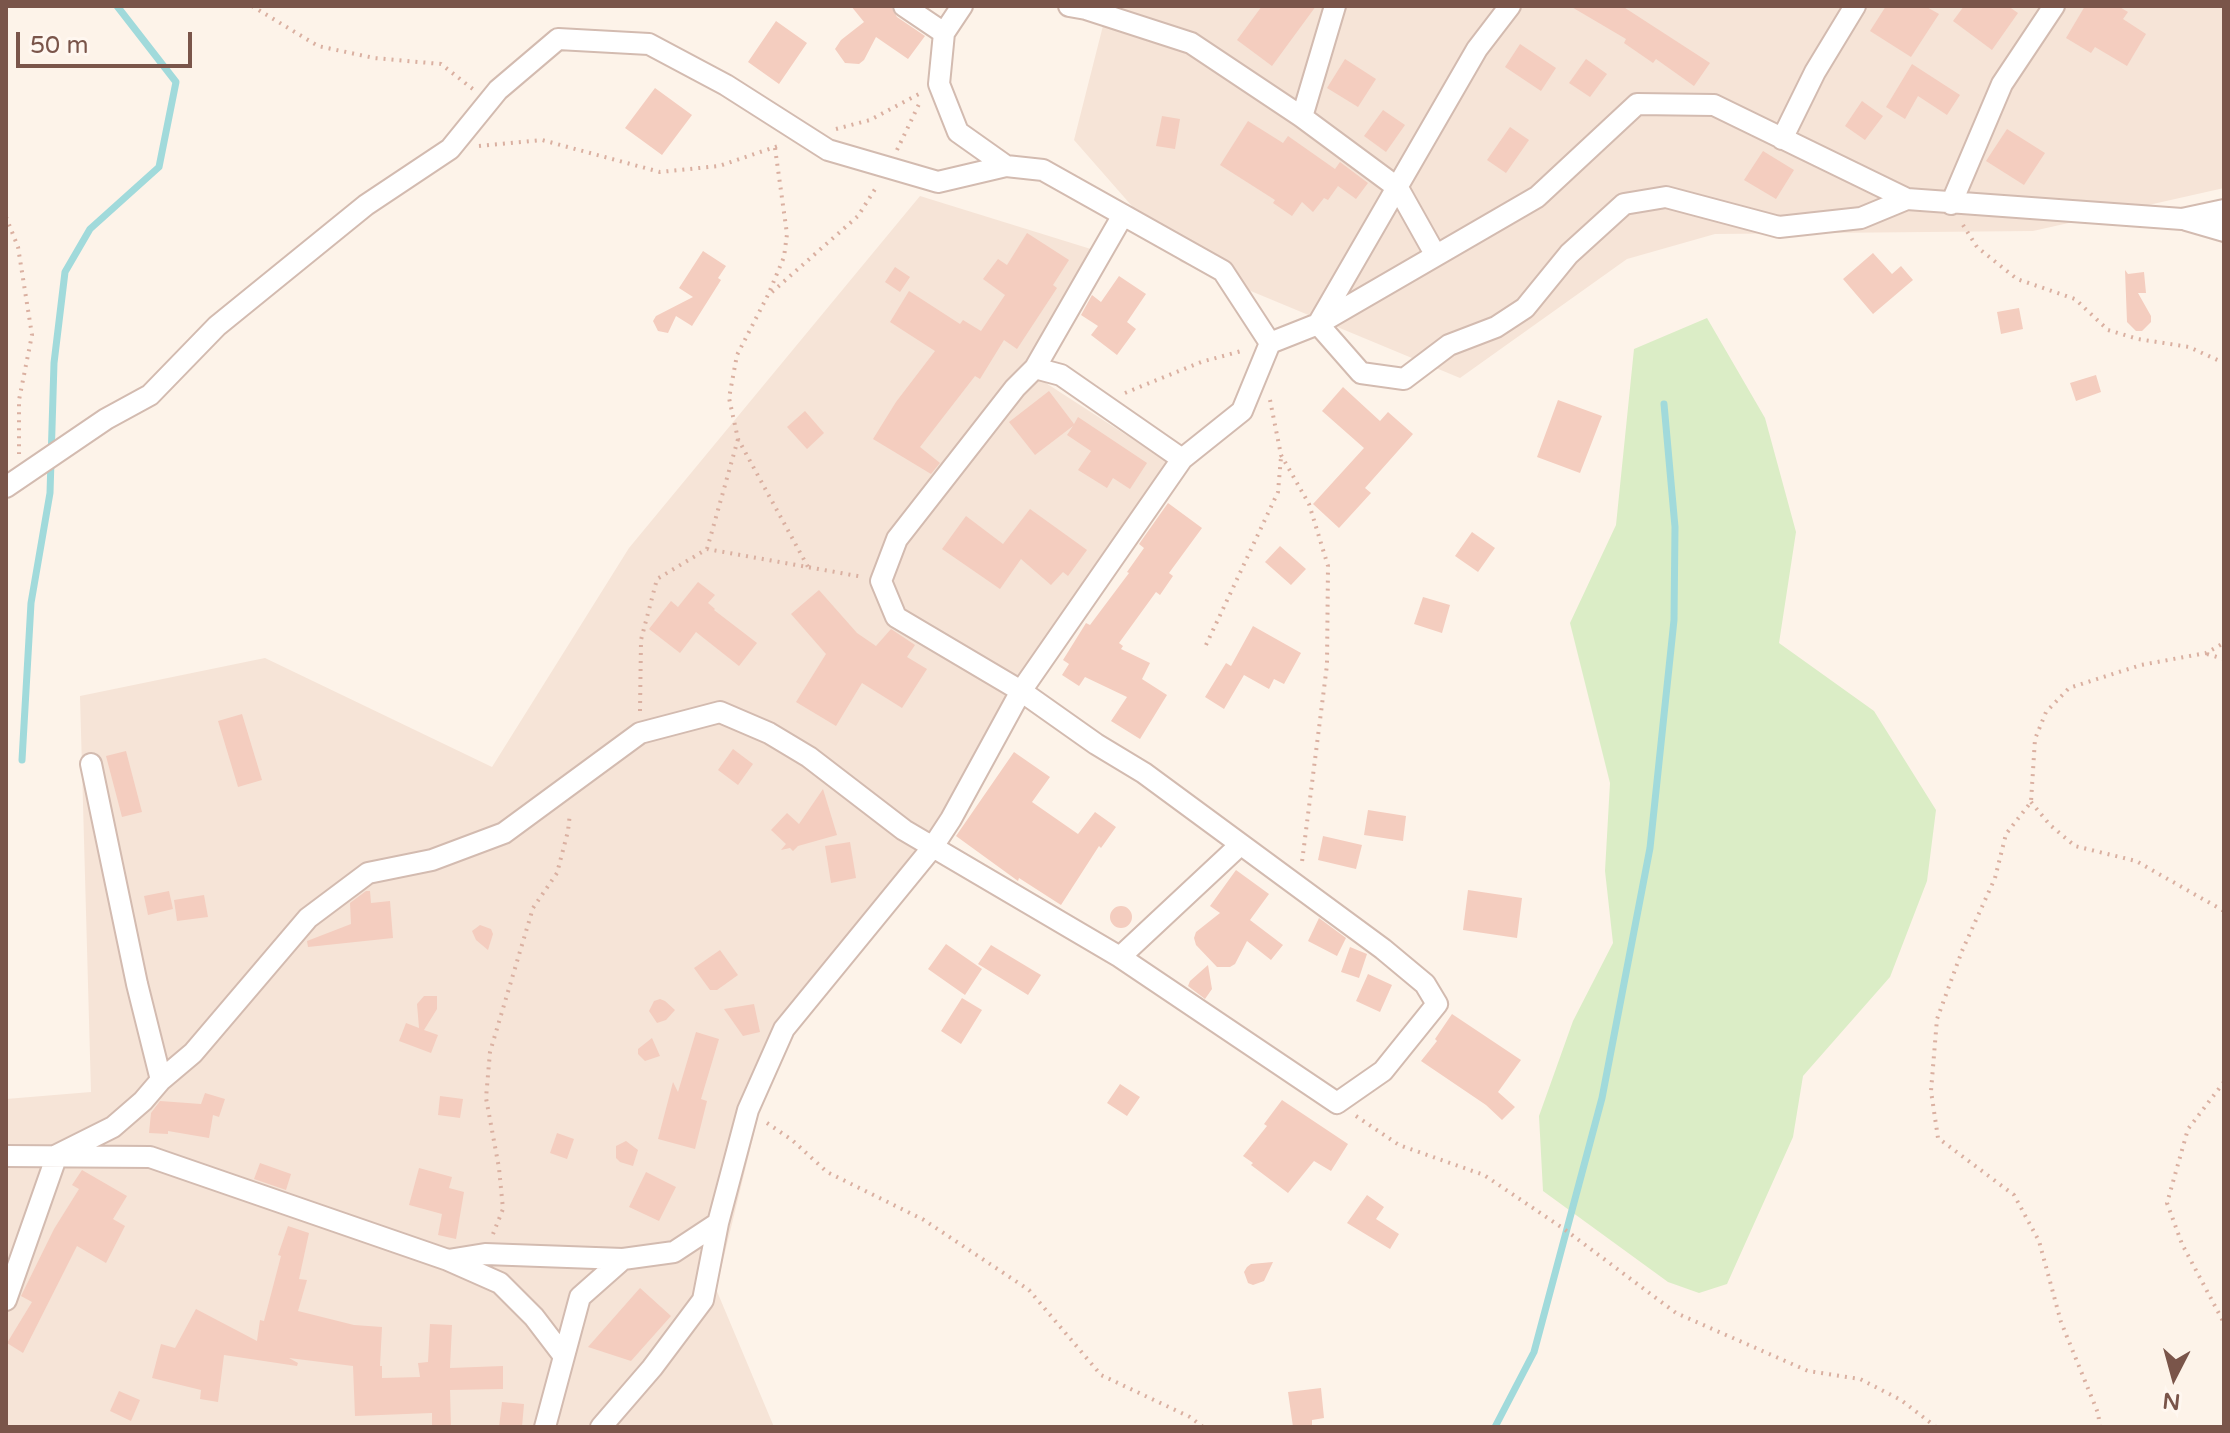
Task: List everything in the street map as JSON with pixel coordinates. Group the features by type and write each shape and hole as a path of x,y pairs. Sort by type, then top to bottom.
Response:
{"street":[{"path":"904,6 944,33"},
{"path":"962,6 944,33 939,84 958,132 1006,166"},
{"path":"1069,6 1191,43 1302,117 1398,188 1435,254"},
{"path":"1302,117 1335,6"},
{"path":"1318,324 1477,49 1510,6"},
{"path":"1782,139 1815,72 1855,6"},
{"path":"1951,204 2002,84 2054,6"},
{"path":"12,482 106,419 150,395 217,326 366,205 450,149 498,90 558,39 649,44 726,85 828,150 938,182 1006,166 1043,170 1223,271 1266,352"},
{"path":"601,1427 652,1368 703,1300 718,1223 748,1110 784,1029 932,848 1021,691 1182,459 1242,411 1266,352 1537,197 1637,104 1714,105 1907,199 2182,219 2224,231"},
{"path":"1318,324 1361,373 1404,379 1449,345 1496,327 1525,308 1569,254 1624,204 1666,197 1779,227 1861,218 1907,199"},
{"path":"2182,219 2224,210"},
{"path":"6,1300 57,1155 113,1127 143,1101 161,1080 193,1053 308,918 368,873 432,860 504,833 640,733 720,712 769,733 809,757 904,830 1120,957 1337,1103 1383,1071 1437,1004 1425,984 1144,773 1096,744 1021,691 896,617 881,581 897,539 1015,388 1035,368 1123,215"},
{"path":"1035,368 1061,375 1182,459"},
{"path":"91,764 137,984 161,1080"},
{"path":"1120,957 1240,845"},
{"path":"6,1156 150,1157 448,1260 500,1283 534,1317 563,1355"},
{"path":"448,1260 485,1254 623,1259 674,1252 718,1223"},
{"path":"545,1427 580,1297 623,1259"}],"path":[{"path":"252,6 318,46 374,58 441,64 489,101"},
{"path":"450,149 542,140 660,172 719,166 870,120 926,91 888,167 858,216 768,295"},
{"path":"775,148 787,234 784,257 737,355 729,398 738,439 808,567"},
{"path":"1951,204 1977,247 2017,279 2075,299 2108,330 2138,339 2189,347 2224,363"},
{"path":"6,217 18,247 32,335 19,400 12,482"},
{"path":"1100,403 1201,362 1266,352 1281,455 1278,492 1206,645"},
{"path":"707,549 738,439"},
{"path":"1281,455 1309,504 1328,566 1327,665 1299,888"},
{"path":"640,733 641,640 657,579 707,549 881,581"},
{"path":"2100,1427 2098,1413 2061,1322 2039,1241 2014,1195 1938,1138 1931,1091 1937,1019 1962,951 1995,878 2006,834 2031,802 2035,739 2046,712 2069,688 2141,665 2206,653 2224,643"},
{"path":"2206,653 2224,659"},
{"path":"485,1254 503,1209 486,1098 490,1052 533,908 557,873 568,831 573,783"},
{"path":"2031,802 2050,825 2075,846 2136,861 2224,911"},
{"path":"2224,1082 2188,1129 2167,1203 2182,1244 2224,1323"},
{"path":"1337,1103 1399,1145 1484,1175 1564,1229 1676,1313 1808,1371 1860,1379 1901,1400 1936,1427"},
{"path":"748,1110 792,1140 827,1172 924,1220 1029,1290 1101,1375 1190,1417 1203,1427"}],"shaded area":[{"path":"1108,6 2224,6 2224,188 2033,231 1715,234 1627,259 1460,378 1181,262 1074,140"},
{"path":"920,196 1094,250 1032,374 1171,464 921,847 782,1019 716,1289 774,1427 6,1427 6,1099 91,1092 80,696 265,658 492,767 629,548"}],"green space":[{"path":"1707,318 1765,418 1796,532 1779,643 1874,711 1936,810 1927,881 1890,977 1803,1076 1793,1137 1727,1284 1699,1293 1668,1282 1543,1191 1539,1116 1573,1021 1613,943 1605,871 1610,783 1570,623 1616,525 1634,349"}],"building":[{"path":"851,6 891,6 897,17 925,36 908,59 876,37 864,60 859,64 845,63 835,49 841,40 864,22"},
{"path":"1262,6 1316,6 1272,66 1237,40"},
{"path":"1570,6 1622,6 1710,63 1694,86 1656,59 1653,63 1624,43 1626,39"},
{"path":"1886,6 1925,6 1939,14 1911,57 1870,31"},
{"path":"1964,6 2008,6 2018,13 1992,50 1953,21"},
{"path":"2085,6 2118,6 2128,12 2123,19 2146,34 2127,66 2095,47 2091,53 2066,38"},
{"path":"776,21 807,43 779,84 748,62"},
{"path":"1520,44 1556,68 1541,91 1505,67"},
{"path":"1345,59 1376,79 1358,107 1327,88"},
{"path":"1586,59 1607,74 1590,97 1569,83"},
{"path":"1912,64 1960,95 1947,115 1918,96 1905,119 1886,107"},
{"path":"655,88 692,115 662,155 625,128"},
{"path":"1862,101 1883,116 1865,140 1845,126"},
{"path":"1383,110 1405,125 1386,152 1364,136"},
{"path":"1162,116 1180,119 1175,149 1156,146"},
{"path":"1248,121 1283,143 1288,136 1335,169 1340,162 1368,183 1356,199 1338,186 1328,200 1324,198 1313,212 1302,202 1292,216 1273,203 1275,200 1220,165"},
{"path":"1510,127 1529,140 1506,173 1487,160"},
{"path":"2007,129 2045,153 2024,185 1986,161"},
{"path":"1763,151 1794,170 1776,199 1744,180"},
{"path":"1027,233 1069,260 1053,285 1057,288 1017,349 1004,340 980,379 975,376 920,447 940,463 931,474 873,439 896,402 935,351 890,322 909,291 960,324 963,320 981,331 1005,295 983,279 998,259 1007,265"},
{"path":"703,251 726,266 718,278 721,280 692,326 676,316 668,333 658,331 653,321 656,316 693,297 679,288"},
{"path":"1873,253 1892,274 1901,266 1913,280 1873,314 1843,279"},
{"path":"895,267 910,277 900,292 885,282"},
{"path":"2125,270 2128,274 2144,272 2146,293 2138,293 2151,316 2151,322 2142,331 2136,331 2127,322"},
{"path":"1119,276 1146,294 1127,322 1136,329 1117,355 1091,335 1098,326 1081,315 1092,295 1101,302"},
{"path":"2019,308 2023,329 2001,334 1997,312"},
{"path":"2096,375 2101,392 2076,401 2070,383"},
{"path":"1343,387 1380,421 1388,412 1413,434 1365,488 1371,493 1339,528 1313,504 1364,448 1322,411"},
{"path":"1049,391 1074,424 1078,417 1147,463 1130,489 1113,478 1107,488 1078,470 1091,451 1067,435 1073,426 1035,455 1009,422"},
{"path":"1558,400 1602,416 1580,473 1537,457"},
{"path":"805,411 824,433 807,449 787,427"},
{"path":"1168,503 1202,528 1169,573 1173,576 1160,595 1156,592 1119,643 1123,646 1121,649 1150,663 1142,679 1167,695 1140,739 1111,721 1127,697 1085,677 1079,686 1062,675 1069,664 1063,660 1086,623 1090,625 1129,573 1144,548 1139,544"},
{"path":"1030,509 1087,550 1068,576 1063,572 1051,585 1021,559 1000,589 942,549 966,516 1003,544"},
{"path":"1472,532 1495,548 1478,572 1455,556"},
{"path":"1280,546 1306,569 1291,585 1265,562"},
{"path":"698,582 715,595 708,603 714,610 757,643 739,666 696,632 680,653 649,629 671,601 678,607"},
{"path":"819,590 857,633 876,646 891,629 915,645 907,657 927,669 902,708 862,683 836,726 796,702 826,654 791,614"},
{"path":"1423,597 1450,605 1442,633 1414,624"},
{"path":"1253,626 1301,653 1284,684 1274,679 1269,689 1244,675 1224,709 1205,697 1226,663 1231,666"},
{"path":"242,714 262,780 238,787 218,721"},
{"path":"733,749 753,764 738,785 718,770"},
{"path":"126,751 142,812 122,817 106,756"},
{"path":"1014,752 1050,777 1032,802 1078,834 1095,812 1116,827 1101,848 1099,846 1061,905 1019,878 1018,881 956,836"},
{"path":"823,789 837,835 798,846 793,851 790,848 781,850 786,844 771,830 787,813 799,824"},
{"path":"1368,810 1406,816 1403,841 1364,835"},
{"path":"1323,836 1362,845 1356,869 1318,860"},
{"path":"850,842 856,878 831,883 825,846"},
{"path":"1236,870 1269,894 1250,920 1283,945 1271,960 1247,941 1235,964 1217,967 1196,945 1194,938 1196,932 1220,913 1210,906"},
{"path":"1468,890 1522,898 1517,938 1463,930"},
{"path":"169,891 173,909 148,915 144,896"},
{"path":"370,891 371,903 390,901 393,938 308,947 307,941 351,924 350,903"},
{"path":"204,895 208,917 177,921 174,900"},
{"path":"1121,906 1129,909 1132,917 1129,925 1121,928 1113,925 1110,917 1113,909"},
{"path":"1319,918 1346,938 1337,956 1308,941"},
{"path":"480,925 491,929 493,934 488,950 476,940 472,931"},
{"path":"946,944 982,969 965,995 928,969"},
{"path":"991,945 1041,975 1028,995 978,964"},
{"path":"1350,947 1367,954 1359,978 1341,972"},
{"path":"720,950 738,975 717,990 710,990 694,968"},
{"path":"1208,965 1212,989 1205,999 1188,986"},
{"path":"1368,974 1392,985 1380,1012 1356,1001"},
{"path":"424,996 437,996 437,1009 424,1030 438,1035 431,1053 399,1041 406,1023 419,1028 417,1004"},
{"path":"962,998 982,1010 961,1044 941,1031"},
{"path":"660,999 675,1010 666,1020 657,1023 649,1011 654,1001"},
{"path":"754,1004 760,1032 743,1036 724,1009"},
{"path":"1452,1014 1521,1060 1498,1092 1515,1107 1502,1120 1486,1105 1421,1061"},
{"path":"696,1032 719,1039 701,1099 707,1101 695,1149 658,1139 673,1082 678,1092"},
{"path":"652,1038 660,1056 645,1061 638,1054 638,1049"},
{"path":"1120,1084 1140,1097 1127,1116 1107,1103"},
{"path":"205,1093 225,1099 219,1117 213,1115 209,1138 168,1131 168,1134 149,1133 151,1113 160,1101 201,1104"},
{"path":"440,1096 463,1099 460,1118 438,1115"},
{"path":"1282,1100 1348,1144 1331,1171 1314,1161 1288,1193 1243,1156 1267,1126 1264,1124"},
{"path":"557,1133 574,1139 567,1159 550,1153"},
{"path":"626,1141 638,1150 633,1166 616,1158 616,1146"},
{"path":"260,1163 291,1174 286,1190 254,1179"},
{"path":"419,1168 452,1177 449,1188 464,1192 456,1239 438,1235 442,1214 409,1205"},
{"path":"82,1170 127,1196 113,1219 125,1226 106,1263 77,1246 23,1353 7,1343 32,1302 21,1296 54,1229 79,1189 72,1185"},
{"path":"646,1172 676,1187 659,1221 629,1207"},
{"path":"1367,1195 1384,1207 1376,1219 1399,1234 1390,1249 1347,1223"},
{"path":"288,1226 309,1233 299,1279 307,1280 298,1311 354,1325 382,1327 382,1378 420,1377 418,1363 428,1362 430,1324 452,1325 450,1368 503,1366 503,1389 450,1390 451,1427 432,1427 432,1413 355,1416 353,1366 289,1358 298,1363 297,1366 224,1355 218,1402 200,1399 201,1390 152,1378 161,1344 175,1348 196,1309 257,1341 260,1320 264,1321 281,1256 278,1255"},
{"path":"1273,1262 1264,1281 1253,1285 1248,1283 1244,1272 1247,1267"},
{"path":"640,1288 671,1316 631,1361 588,1347"},
{"path":"1321,1388 1324,1418 1312,1420 1312,1427 1293,1427 1288,1392"},
{"path":"119,1391 140,1400 131,1421 110,1411"},
{"path":"502,1402 524,1404 522,1427 499,1427"}],"waterway":[{"path":"22,760 31,603 50,493 54,363 65,272 90,229 159,167 176,82 117,6"},
{"path":"1495,1427 1534,1352 1602,1098 1650,848 1674,620 1675,527 1664,404"}]}
